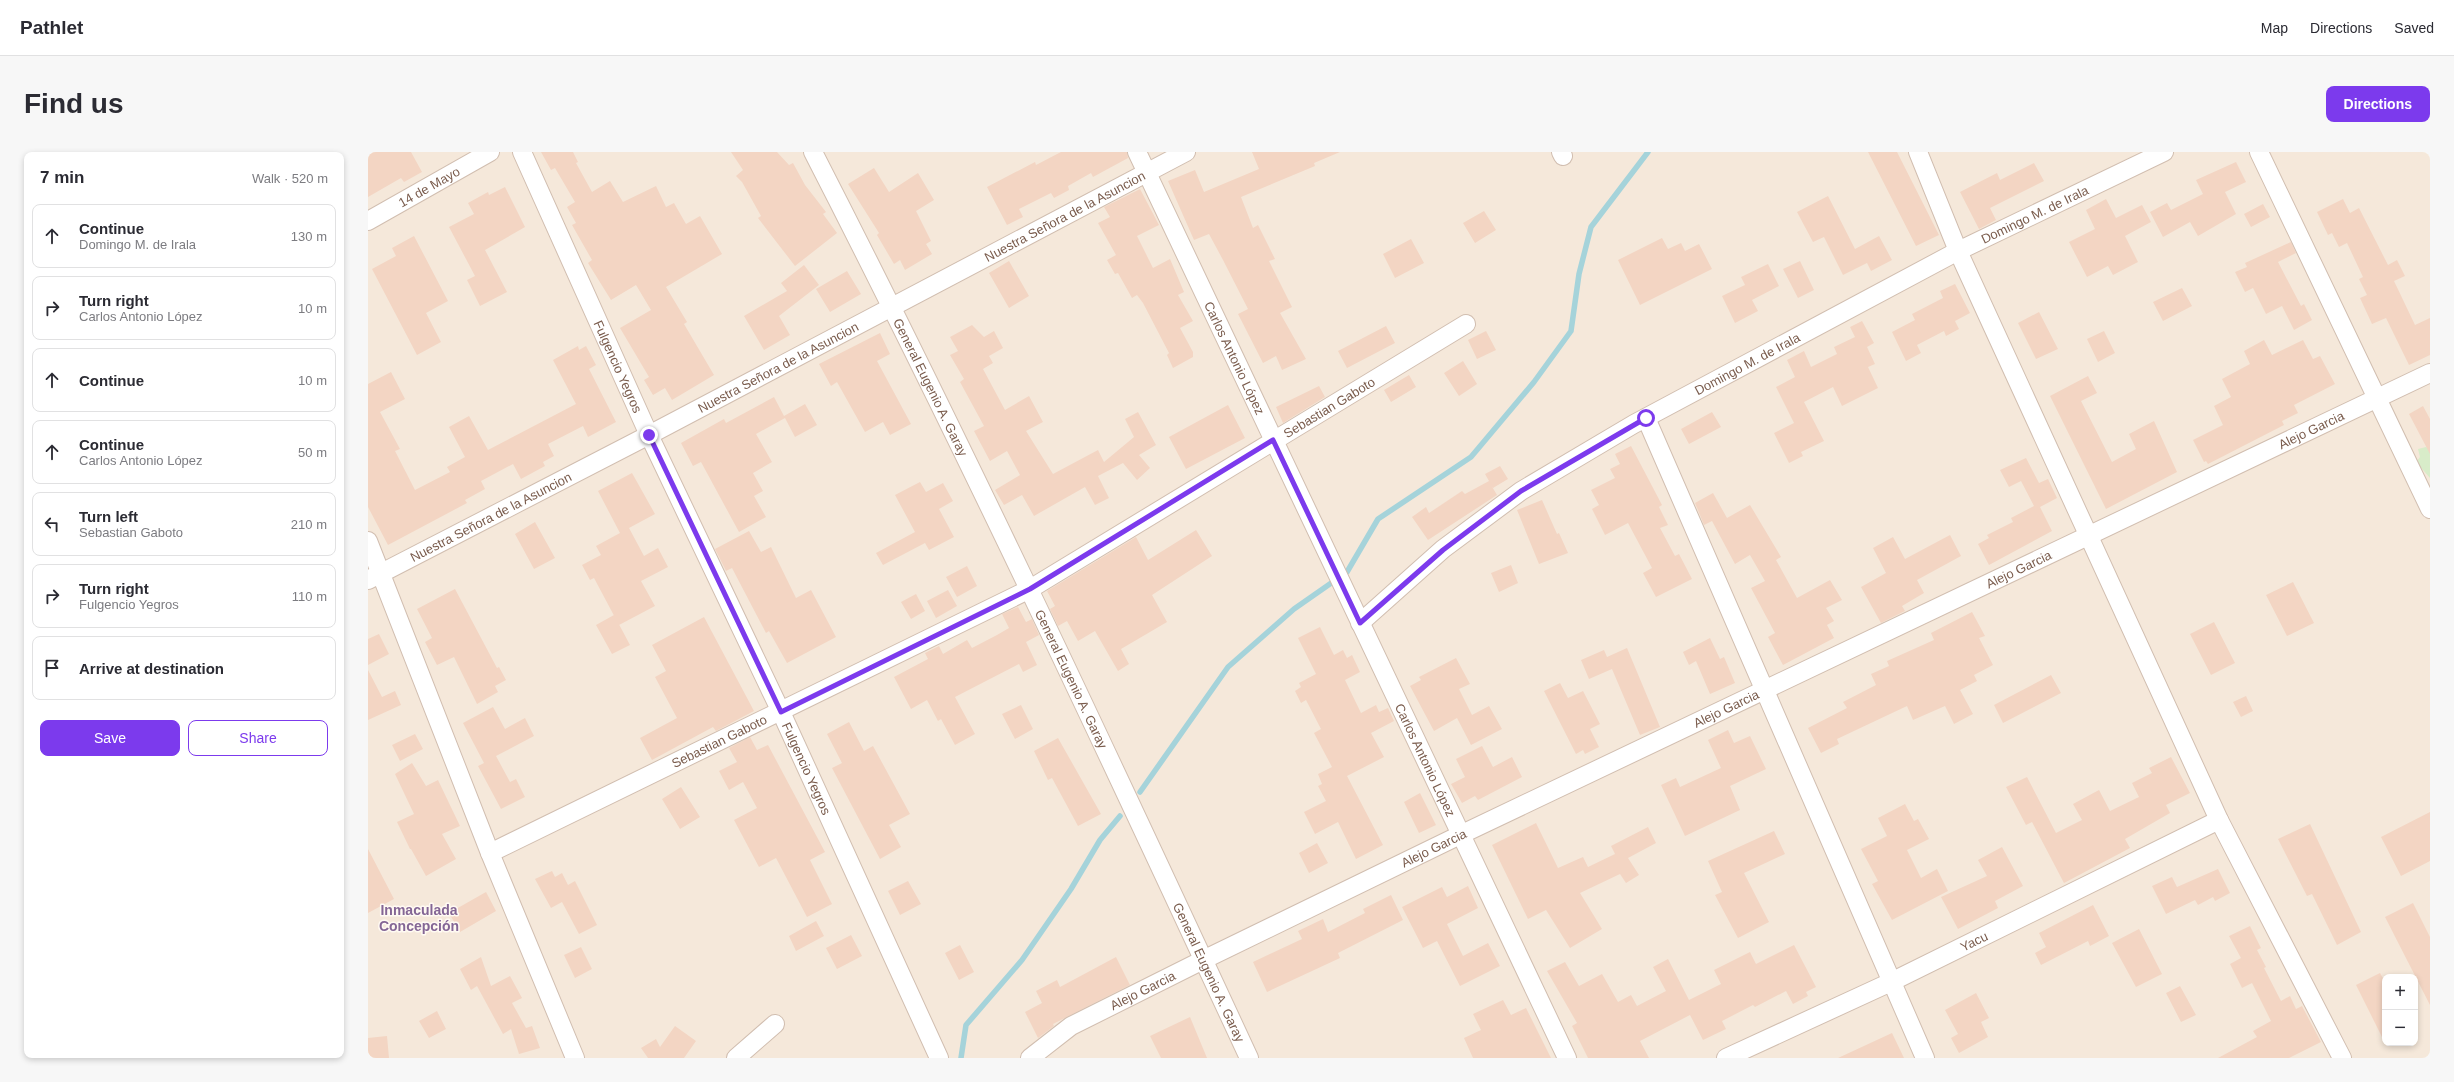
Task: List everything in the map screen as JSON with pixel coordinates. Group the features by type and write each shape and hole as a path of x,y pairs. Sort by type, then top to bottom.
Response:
{"street":[{"name":"14 de Mayo","path":"368,221 490,152"},
{"name":"Fulgencio Yegros","path":"522,152 649,435 781,712 939,1058"},
{"name":"General Eugenio A. Garay","path":"813,152 892,306 1030,589 1248,1058"},
{"name":"Carlos Antonio López","path":"1137,152 1331,564 1567,1058"},
{"name":"Nuestra Señora de la Asuncion","path":"374,577 649,435 1186,152"},
{"path":"1918,152 1958,251 2219,820 2342,1058"},
{"name":"Domingo M. de Irala","path":"1360,623 1443,550 1521,491 1646,418 1958,251 2164,152"},
{"path":"2259,152 2430,509"},
{"name":"Sebastian Gaboto","path":"490,853 1030,589 1466,324"},
{"name":"Alejo Garcia","path":"1030,1058 1071,1026 1203,960 1460,835 2430,373"},
{"path":"1646,418 1766,690 1925,1058"},
{"path":"368,541 374,577 575,1058"},
{"name":"Yacu","path":"1726,1058 1891,982 2219,820"},
{"path":"736,1058 775,1024"}],"shaded area":[{"path":"368,152 2430,152 2430,1058 368,1058"}],"green space":[{"path":"2426,447 2430,449 2430,478 2416,462 2420,457 2418,449"}],"building":[{"path":"368,152 411,152 422,172 404,182 401,178 368,197"},
{"path":"541,152 573,152 578,162 576,163 592,192 610,181 623,202 656,186 666,207 674,203 686,224 700,216 722,254 666,287 687,322 684,324 714,375 672,400 665,388 653,395 644,380 649,377 620,328 651,310 636,285 611,300 588,263 592,260 572,225 576,223 567,207 575,202 555,168 551,170"},
{"path":"731,152 777,152 789,165 793,163 805,185 826,212 823,214 837,233 795,266 758,218 761,216 742,182 736,176 743,170"},
{"path":"1061,152 1127,152 1128,158 1093,177 1091,173 1068,186 1069,190 1054,198 1051,193 1019,209 1023,217 1007,225 987,187 1035,162 1036,165"},
{"path":"1252,152 1340,152 1314,163 1315,166 1241,197 1253,228 1258,225 1275,259 1269,261 1292,307 1280,313 1306,359 1282,370 1276,356 1263,363 1238,314 1248,309 1223,260 1209,234 1194,240 1168,181 1195,170 1204,192 1259,169"},
{"path":"1868,152 1897,152 1939,235 1916,246"},
{"path":"2236,162 2246,182 2225,192 2236,214 2198,236 2190,222 2163,237 2150,212 2167,203 2171,210 2203,194 2196,180"},
{"path":"2034,163 2044,181 1990,208 1996,220 1979,229 1960,192 1997,173 2000,180"},
{"path":"874,168 889,192 918,173 934,200 916,211 931,241 926,244 932,254 905,270 900,260 894,264 877,235 879,233 848,184"},
{"path":"505,187 525,227 485,250 507,292 480,306 467,280 475,276 449,227 474,214 468,203 488,192 489,195"},
{"path":"1140,189 1159,225 1137,236 1153,268 1170,259 1184,292 1178,295 1193,321 1180,328 1193,352 1193,357 1173,368 1167,355 1169,353 1143,303 1137,295 1132,298 1118,273 1115,274 1107,260 1116,255 1098,223 1110,217 1104,207"},
{"path":"1828,196 1855,249 1879,236 1892,260 1871,271 1867,263 1843,275 1824,237 1813,242 1797,212"},
{"path":"2106,199 2116,218 2142,205 2151,222 2125,236 2138,262 2113,275 2108,266 2087,277 2069,242 2095,229 2086,210"},
{"path":"2343,199 2350,213 2359,208 2388,265 2397,260 2405,276 2394,281 2415,325 2430,318 2430,355 2409,365 2386,318 2372,324 2360,298 2367,295 2359,279 2363,277 2347,243 2339,247 2332,233 2328,235 2317,212"},
{"path":"2263,204 2270,217 2251,227 2244,214"},
{"path":"1484,211 1496,230 1475,243 1463,223"},
{"path":"414,236 448,301 426,313 441,342 417,355 372,269 396,256 392,248"},
{"path":"1662,238 1668,249 1681,243 1685,251 1699,244 1712,269 1640,305 1618,260"},
{"path":"1411,239 1424,263 1395,278 1383,254"},
{"path":"2291,242 2296,253 2278,262 2301,306 2304,304 2312,320 2294,330 2282,306 2266,314 2253,288 2245,292 2235,272 2247,267 2245,263"},
{"path":"1009,261 1029,296 1009,308 989,273"},
{"path":"1800,261 1814,290 1798,298 1783,269"},
{"path":"1768,264 1779,286 1752,300 1758,311 1735,323 1722,296 1745,285 1741,277"},
{"path":"804,265 819,285 779,316 790,335 764,350 744,316 787,291 781,283"},
{"path":"847,271 861,294 830,312 816,289"},
{"path":"1955,284 1970,313 1955,321 1959,329 1946,336 1944,331 1917,345 1921,353 1906,361 1892,332 1915,320 1912,314 1943,298 1940,291"},
{"path":"2182,288 2192,306 2163,321 2153,302"},
{"path":"2039,312 2058,349 2036,359 2018,323"},
{"path":"1862,321 1874,343 1867,347 1875,364 1868,367 1878,388 1842,406 1833,387 1804,402 1824,441 1801,452 1803,456 1789,463 1774,433 1794,423 1776,387 1795,377 1787,360 1804,351 1811,367 1837,354 1834,347 1855,337 1850,327"},
{"path":"972,325 984,337 994,331 1003,348 989,356 993,363 983,369 1005,410 1029,396 1043,422 1026,431 1053,474 1098,450 1104,462 1134,437 1125,419 1138,412 1156,445 1139,455 1150,468 1137,480 1123,463 1098,476 1109,498 1095,505 1085,487 1034,516 1022,495 1004,505 995,490 1020,475 1007,451 990,461 974,431 984,426 960,382 964,379 950,355 958,351 950,337"},
{"path":"1386,326 1395,343 1347,368 1338,351"},
{"path":"1486,331 1496,350 1477,359 1468,340"},
{"path":"2104,331 2115,353 2098,362 2087,339"},
{"path":"880,333 890,354 877,361 911,424 890,435 883,422 865,432 837,382 831,386 819,364"},
{"path":"2264,340 2272,355 2303,340 2313,359 2320,356 2335,384 2294,405 2298,413 2282,421 2284,425 2208,464 2206,461 2204,462 2193,440 2223,425 2214,406 2231,397 2222,379 2250,364 2244,351"},
{"path":"578,346 579,350 586,346 596,365 589,369 616,422 588,437 583,426 548,444 554,456 543,462 545,466 521,479 513,464 481,481 485,489 465,500 467,503 388,545 368,507 368,384 391,372 405,399 380,412 400,449 395,451 415,490 450,472 447,467 465,457 449,427 469,416 488,450 576,404 553,360"},
{"path":"1463,361 1477,384 1459,396 1444,373"},
{"path":"1409,375 1416,387 1391,402 1384,390"},
{"path":"2088,376 2097,393 2081,401 2112,462 2136,449 2129,434 2154,421 2177,472 2106,509 2050,396"},
{"path":"1319,386 1325,397 1283,423 1276,407"},
{"path":"774,397 784,416 805,404 817,425 795,437 785,418 756,434 772,462 753,473 763,491 754,496 766,517 739,532 701,462 693,466 681,443 724,419 726,423"},
{"path":"1228,405 1245,438 1186,469 1169,437"},
{"path":"2423,406 2430,419 2430,454 2409,414"},
{"path":"1712,412 1721,427 1689,444 1681,429"},
{"path":"1631,446 1662,505 1659,507 1668,525 1660,528 1675,556 1679,554 1692,579 1656,597 1643,573 1652,568 1628,523 1605,535 1592,509 1599,505 1591,490 1615,478 1610,469 1620,464 1615,454"},
{"path":"2026,458 2039,483 2048,479 2057,498 2040,507 2052,531 1989,565 1978,544 1989,538 1987,535 2013,522 2011,518 2034,506 2021,481 2009,487 2000,470"},
{"path":"1500,466 1508,479 1493,488 1491,485 1497,495 1428,540 1412,517 1426,507 1429,513 1462,491 1465,494 1489,481 1485,474"},
{"path":"632,473 655,514 629,528 644,556 658,548 668,567 641,581 655,606 619,625 594,578 590,580 582,565 601,555 596,546 620,533 598,491"},
{"path":"920,482 926,492 943,483 953,501 939,509 954,537 929,550 925,543 883,565 876,553 915,532 895,495"},
{"path":"1713,493 1727,518 1750,505 1781,557 1776,560 1797,598 1830,580 1842,600 1826,608 1834,621 1827,625 1834,638 1783,665 1768,637 1775,633 1751,588 1765,581 1750,555 1735,564 1712,521 1704,525 1695,503"},
{"path":"1542,500 1557,534 1559,533 1568,553 1539,564 1517,510"},
{"path":"535,522 555,558 534,569 515,534"},
{"path":"1196,530 1212,556 1152,595 1167,622 1121,649 1129,664 1118,671 1095,631 1078,641 1067,621 1058,626 1050,609 1055,606 1047,591 1136,537 1148,560"},
{"path":"749,531 761,552 771,547 796,598 811,590 836,637 787,663 769,631 766,633 732,568 726,571 715,549"},
{"path":"1950,535 1961,556 1917,580 1924,593 1902,606 1905,611 1881,623 1861,587 1886,573 1873,548 1893,537 1905,559"},
{"path":"1511,565 1518,583 1499,592 1491,573"},
{"path":"967,566 977,586 957,597 946,577"},
{"path":"2293,582 2314,623 2287,636 2266,595"},
{"path":"455,589 497,668 499,667 506,680 495,686 498,692 477,704 454,657 437,665 425,642 432,638 417,609"},
{"path":"948,590 957,606 936,618 927,601"},
{"path":"916,594 925,611 911,619 901,602"},
{"path":"1018,607 1026,622 1032,619 1039,635 1026,642 1037,665 1023,672 1019,664 955,697 975,734 955,745 941,719 938,721 927,700 911,709 894,677 928,659 925,653 939,646 943,654 967,640 972,648 997,635 1009,628 1002,614"},
{"path":"1972,612 1985,636 1979,638 1993,665 1974,675 1977,681 1960,690 1973,714 1954,724 1945,706 1913,720 1907,706 1837,739 1839,744 1821,753 1808,728 1847,708 1843,702 1876,685 1871,674 1889,666 1887,661 1934,640 1931,633"},
{"path":"614,615 630,645 612,654 596,625"},
{"path":"704,617 754,711 716,731 713,727 652,760 640,738 677,718 655,677 666,671 652,645"},
{"path":"2214,622 2235,663 2211,675 2190,634"},
{"path":"1320,627 1334,655 1343,650 1347,658 1352,655 1360,672 1345,680 1361,713 1376,705 1379,712 1388,708 1394,721 1371,733 1384,757 1347,776 1383,845 1356,859 1338,822 1315,834 1304,812 1326,801 1318,786 1322,784 1318,774 1332,767 1314,733 1321,729 1306,700 1301,703 1295,691 1301,687 1299,683 1316,674 1298,638"},
{"path":"379,634 389,654 368,665 368,639"},
{"path":"1710,638 1720,659 1724,657 1735,683 1710,694 1696,661 1689,665 1683,652"},
{"path":"1627,648 1660,727 1640,735 1612,669 1589,679 1581,660 1604,650 1607,657"},
{"path":"1456,658 1470,684 1459,689 1472,715 1489,706 1502,729 1471,745 1457,718 1434,731 1410,686 1421,680 1419,677"},
{"path":"368,670 382,697 395,691 401,705 368,720"},
{"path":"2051,675 2061,693 2003,723 1994,705"},
{"path":"1560,683 1568,698 1583,691 1600,724 1590,729 1599,747 1585,754 1583,750 1576,754 1544,691"},
{"path":"2246,696 2253,711 2241,717 2233,702"},
{"path":"1021,705 1033,729 1015,739 1002,714"},
{"path":"493,707 505,729 525,718 534,736 496,756 510,782 516,779 525,797 501,809 478,766 484,763 463,723"},
{"path":"849,722 864,751 873,746 910,814 889,825 901,847 880,859 832,768 842,763 827,734"},
{"path":"1728,730 1734,743 1750,736 1766,769 1730,786 1740,810 1685,836 1661,785 1676,778 1680,787 1721,768 1708,740"},
{"path":"415,734 423,749 400,761 392,745"},
{"path":"750,737 757,750 768,745 825,852 810,860 832,904 807,917 776,858 759,867 734,820 757,808 743,782 729,790 719,771 737,762 729,748"},
{"path":"1058,738 1101,814 1078,826 1052,778 1048,780 1034,751"},
{"path":"1482,746 1493,767 1512,757 1522,777 1478,800 1475,796 1462,803 1451,784 1465,777 1456,759"},
{"path":"2171,757 2190,793 2166,805 2170,813 2125,839 2130,848 2064,883 2032,822 2026,825 2006,787 2027,777 2056,833 2082,820 2073,804 2099,790 2110,811 2139,797 2132,783 2152,773 2149,768"},
{"path":"412,763 426,786 438,780 460,826 442,834 456,859 426,876 410,849 397,822 414,814 395,774"},
{"path":"681,787 700,817 680,829 662,799"},
{"path":"1420,793 1436,825 1419,833 1404,802"},
{"path":"1905,804 1914,821 1918,819 1929,839 1907,850 1921,878 1937,869 1948,891 1892,920 1872,884 1878,881 1861,849 1887,836 1878,818"},
{"path":"2430,812 2430,861 2401,876 2381,837"},
{"path":"1536,823 1558,868 1583,857 1588,867 1615,854 1611,846 1648,827 1656,843 1628,858 1639,875 1626,883 1620,874 1580,893 1602,929 1570,948 1546,910 1528,919 1492,845"},
{"path":"2310,824 2361,932 2337,945 2312,894 2307,896 2278,839"},
{"path":"1774,831 1785,854 1744,873 1769,922 1738,938 1715,895 1722,892 1708,861"},
{"path":"1317,843 1328,863 1309,873 1299,853"},
{"path":"2002,847 2023,886 1995,901 1998,908 1958,929 1941,897 1987,876 1978,860"},
{"path":"368,849 394,899 368,913"},
{"path":"2218,869 2230,893 2215,901 2213,897 2198,905 2195,900 2166,914 2152,886 2172,877 2177,887"},
{"path":"552,871 555,877 562,873 568,885 575,881 597,925 579,934 562,902 551,908 535,879"},
{"path":"908,881 921,904 900,915 888,891"},
{"path":"1468,886 1478,908 1447,924 1463,956 1488,943 1500,966 1460,986 1437,941 1423,948 1402,907 1442,887 1447,897"},
{"path":"486,892 496,911 460,932 449,913"},
{"path":"1391,895 1403,920 1338,953 1340,958 1267,992 1253,962 1302,939 1298,931 1323,919 1328,932 1365,913 1363,909"},
{"path":"2413,903 2430,937 2430,1005 2418,982 2418,974 2414,974 2385,917"},
{"path":"2093,905 2109,936 2090,946 2088,941 2041,965 2035,953 2046,947 2039,933"},
{"path":"816,921 824,936 796,951 789,936"},
{"path":"2250,926 2261,948 2257,950 2266,967 2264,968 2281,1001 2290,996 2296,1009 2302,1006 2321,1042 2289,1058 2218,1058 2257,1037 2253,1031 2271,1021 2252,983 2242,988 2230,964 2241,958 2229,936"},
{"path":"2139,929 2162,974 2136,987 2112,943"},
{"path":"851,935 862,956 837,969 826,948"},
{"path":"960,945 974,972 959,980 945,953"},
{"path":"1794,945 1816,987 1806,992 1808,996 1793,1004 1786,991 1755,1007 1753,1005 1722,1021 1726,1029 1703,1040 1690,1015 1640,1041 1649,1058 1588,1058 1572,1026 1577,1023 1547,971 1565,962 1579,986 1602,974 1618,1002 1631,995 1637,1006 1666,991 1653,967 1668,959 1689,1000 1721,984 1714,970 1750,952 1756,964"},
{"path":"581,947 592,969 575,978 564,955"},
{"path":"481,957 491,986 510,976 522,998 512,1003 526,1028 532,1026 540,1048 519,1054 511,1029 503,1034 477,986 471,990 460,969"},
{"path":"1116,957 1130,985 1053,1024 1054,1026 1038,1038 1025,1012 1042,1003 1036,991 1057,980 1060,987"},
{"path":"2380,973 2382,977 2382,1037 2356,985"},
{"path":"2180,986 2196,1015 2181,1022 2166,993"},
{"path":"1976,993 1989,1018 1981,1022 1988,1037 1959,1053 1951,1038 1958,1034 1945,1010"},
{"path":"1503,1000 1511,1015 1526,1008 1551,1058 1473,1058 1464,1038 1481,1030 1473,1014"},
{"path":"437,1011 446,1029 429,1038 419,1021"},
{"path":"1190,1017 1207,1058 1161,1058 1150,1036"},
{"path":"675,1026 696,1041 684,1058 648,1058 641,1048 656,1039 660,1047"},
{"path":"1892,1033 1904,1058 1838,1058"},
{"path":"387,1036 389,1058 368,1058 368,1038"}],"waterway":[{"path":"1140,792 1228,667 1294,609 1347,572 1378,519 1471,457 1534,382 1571,331 1579,274 1591,227 1648,152"},
{"path":"961,1058 966,1025 1022,960 1071,889 1100,840 1120,816"}],"district":[{"name":"Inmaculada Concepción","path":"419,918"}],"route":[{"path":"649,435 781,712 1030,589 1273,440 1360,623 1443,550 1521,491 1646,418"}]}
